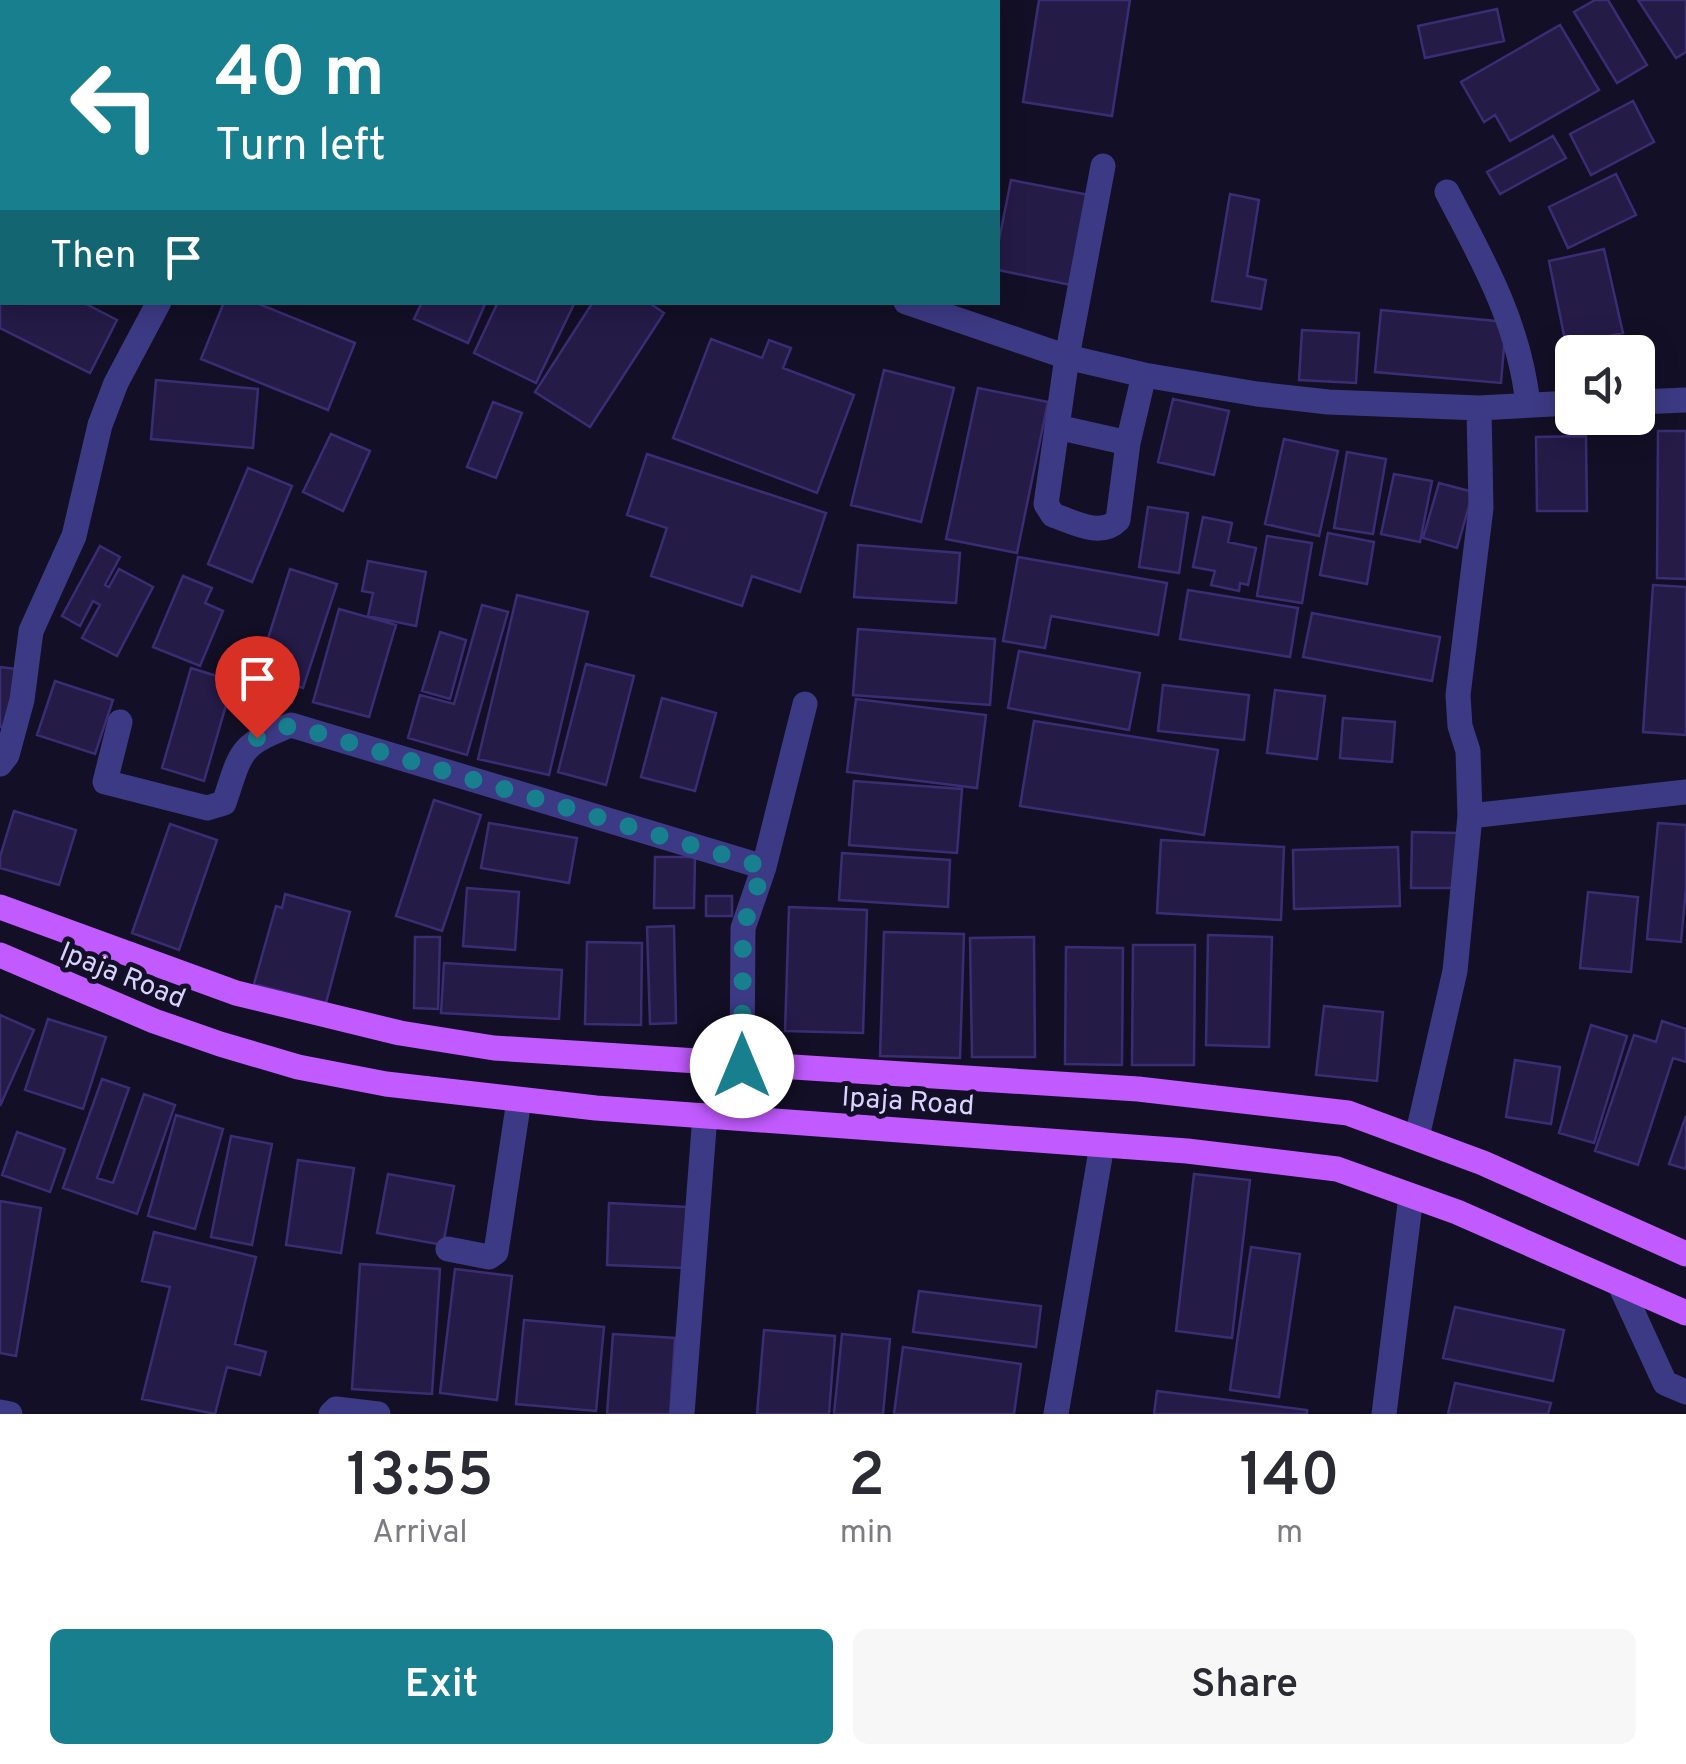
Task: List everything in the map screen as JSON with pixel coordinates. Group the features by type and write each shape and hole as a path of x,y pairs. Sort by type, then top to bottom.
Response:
{"main road":[{"name":"Ipaja Road","path":"0,907 236,993 400,1033 494,1048 1138,1089 1348,1112 1417,1137 1686,1254"},
{"name":"Ipaja Road","path":"0,955 154,1022 298,1067 386,1084 519,1100 1102,1145 1337,1169 1457,1212 1686,1312"}],"street":[{"path":"1103,166 1067,357 1046,504 1053,515 1101,530 1118,520 1128,443 1144,375"},
{"path":"1446,192 1487,267 1514,328 1528,404"},
{"path":"0,764 7,755 22,700 31,631 74,536 100,425 116,383 157,305"},
{"path":"915,305 1067,357 1144,375 1328,402 1479,408 1555,404"},
{"path":"1655,401 1686,400"},
{"path":"1417,1137 1454,971 1470,816 1468,751 1460,726 1458,694 1481,508 1479,408"},
{"path":"1057,427 1128,443"},
{"path":"742,1066 743,928 764,867 805,704"},
{"path":"120,722 105,782 207,808 224,803 242,750 257,738 291,725 764,867"},
{"path":"1470,816 1686,792"},
{"path":"448,1249 488,1257 496,1252 519,1100"},
{"path":"682,1414 705,1115"},
{"path":"1056,1414 1102,1145"},
{"path":"1384,1414 1411,1196"},
{"path":"1620,1284 1665,1383 1686,1392"},
{"path":"330,1414 336,1409 378,1414"},
{"path":"0,1412 10,1414"}],"building":[{"path":"1039,0 1130,0 1112,116 1023,102"},
{"path":"1595,0 1608,0 1647,65 1617,83 1574,12"},
{"path":"1638,0 1686,0 1686,52 1676,58"},
{"path":"1497,9 1504,41 1425,58 1418,26"},
{"path":"1560,25 1599,90 1510,141 1495,115 1484,122 1461,82"},
{"path":"1633,101 1654,142 1591,175 1570,134"},
{"path":"1553,136 1566,158 1500,194 1487,172"},
{"path":"1616,174 1636,215 1568,248 1549,207"},
{"path":"1011,180 1089,195 1071,285 1000,270 1000,235"},
{"path":"1230,194 1259,200 1247,276 1266,280 1261,309 1212,301"},
{"path":"1604,249 1623,333 1564,335 1549,261"},
{"path":"0,305 88,305 117,320 90,373 0,328"},
{"path":"223,305 261,305 355,343 328,410 201,359"},
{"path":"421,305 485,305 468,343 414,319"},
{"path":"497,305 574,305 536,383 474,353"},
{"path":"591,305 652,305 664,313 590,427 535,392"},
{"path":"1381,310 1506,322 1501,383 1375,372"},
{"path":"1302,330 1359,333 1356,383 1299,380"},
{"path":"711,339 762,358 769,340 791,348 783,368 854,395 817,493 673,438"},
{"path":"884,370 954,388 921,522 851,505"},
{"path":"156,380 258,389 253,448 151,439"},
{"path":"978,388 1048,402 1017,553 946,539"},
{"path":"1173,399 1229,411 1214,475 1158,462"},
{"path":"493,402 522,413 496,478 467,467"},
{"path":"1658,431 1686,431 1686,579 1657,578"},
{"path":"331,434 370,451 343,511 303,492"},
{"path":"1586,436 1587,511 1537,511 1536,437"},
{"path":"1284,439 1338,451 1319,536 1265,524"},
{"path":"1347,452 1386,459 1373,534 1334,528"},
{"path":"647,454 826,513 800,592 752,576 742,606 651,576 667,528 627,515"},
{"path":"248,468 292,486 252,582 208,564"},
{"path":"1394,474 1432,481 1420,542 1381,534"},
{"path":"1439,483 1473,492 1457,548 1423,538"},
{"path":"1148,507 1188,513 1179,573 1139,567"},
{"path":"1203,517 1232,523 1228,542 1256,548 1248,585 1240,583 1239,591 1211,585 1215,571 1193,567"},
{"path":"1328,533 1374,542 1367,584 1320,575"},
{"path":"1267,536 1312,543 1302,603 1257,596"},
{"path":"858,545 960,553 956,603 854,597"},
{"path":"100,546 120,557 105,585 109,587 119,569 153,587 117,656 82,638 100,605 93,601 80,626 62,616"},
{"path":"1018,557 1167,583 1158,635 1051,616 1045,648 1003,641"},
{"path":"368,561 426,572 416,626 368,616 373,593 362,591"},
{"path":"290,569 337,584 303,688 257,673"},
{"path":"183,576 212,588 205,603 223,611 200,666 153,647"},
{"path":"1653,585 1686,587 1686,735 1643,732"},
{"path":"1188,590 1298,608 1290,657 1180,639"},
{"path":"517,595 588,612 549,775 478,759"},
{"path":"482,605 508,612 467,755 408,738 420,695 454,704"},
{"path":"339,609 396,625 369,717 313,702"},
{"path":"1312,613 1440,637 1432,681 1303,657"},
{"path":"858,629 995,639 990,705 853,695"},
{"path":"440,632 466,640 450,699 422,691"},
{"path":"1019,651 1140,673 1129,730 1008,708"},
{"path":"586,664 634,676 606,785 558,772"},
{"path":"0,667 17,669 10,728 0,727"},
{"path":"191,668 233,681 204,781 162,768"},
{"path":"55,681 113,700 95,754 37,735"},
{"path":"1163,685 1249,695 1244,740 1158,731"},
{"path":"1275,690 1325,696 1317,759 1267,753"},
{"path":"662,698 716,713 695,791 641,777"},
{"path":"856,699 986,715 977,788 847,772"},
{"path":"1343,718 1395,722 1392,762 1340,758"},
{"path":"1034,721 1218,750 1204,835 1020,806"},
{"path":"854,781 962,789 957,853 849,845"},
{"path":"434,800 481,815 442,931 396,916"},
{"path":"14,811 76,830 59,885 0,868"},
{"path":"489,823 577,838 569,883 481,868"},
{"path":"1658,823 1686,825 1681,942 1647,939"},
{"path":"170,824 217,840 179,950 132,933"},
{"path":"1412,832 1458,833 1457,888 1411,888"},
{"path":"1161,840 1284,847 1281,920 1157,913"},
{"path":"1398,847 1400,906 1294,909 1293,850"},
{"path":"842,853 950,860 948,907 839,900"},
{"path":"655,857 695,857 694,908 654,908"},
{"path":"467,888 519,892 515,950 463,946"},
{"path":"1588,892 1638,897 1631,972 1580,968"},
{"path":"285,894 350,912 326,1003 254,984 276,906 282,908"},
{"path":"706,896 732,896 732,916 706,916"},
{"path":"789,907 867,910 863,1033 785,1031"},
{"path":"674,926 676,1023 650,1024 647,927"},
{"path":"884,932 964,934 960,1058 880,1056"},
{"path":"1208,935 1272,937 1269,1047 1206,1045"},
{"path":"415,937 440,937 438,1009 414,1008"},
{"path":"1034,937 1035,1057 972,1057 970,938"},
{"path":"587,942 642,943 641,1025 585,1024"},
{"path":"1133,945 1195,945 1194,1065 1132,1065"},
{"path":"1066,947 1123,948 1122,1065 1065,1064"},
{"path":"444,963 562,970 559,1019 441,1013"},
{"path":"1324,1006 1383,1012 1377,1081 1316,1075"},
{"path":"0,1015 34,1030 0,1106"},
{"path":"48,1019 106,1037 83,1109 25,1090"},
{"path":"1662,1021 1686,1029 1686,1062 1673,1058 1638,1165 1595,1151 1634,1035 1656,1042"},
{"path":"1591,1025 1627,1036 1594,1143 1559,1133"},
{"path":"1515,1060 1560,1067 1551,1124 1506,1117"},
{"path":"102,1079 129,1088 97,1178 113,1183 144,1094 175,1105 137,1214 63,1188"},
{"path":"176,1115 223,1129 195,1229 148,1216"},
{"path":"1686,1116 1686,1169 1669,1164"},
{"path":"17,1132 65,1149 50,1192 2,1175"},
{"path":"231,1136 272,1144 252,1245 211,1237"},
{"path":"298,1160 354,1168 341,1253 286,1245"},
{"path":"388,1174 454,1186 443,1245 377,1233"},
{"path":"1194,1174 1250,1180 1232,1338 1176,1331"},
{"path":"0,1201 41,1208 16,1356 0,1353"},
{"path":"609,1203 687,1207 684,1268 607,1265"},
{"path":"154,1232 256,1257 235,1344 266,1352 260,1375 227,1367 215,1414 142,1399 170,1287 142,1281"},
{"path":"1251,1247 1300,1254 1279,1397 1230,1390"},
{"path":"360,1264 440,1269 432,1394 352,1389"},
{"path":"455,1269 512,1276 497,1400 440,1393"},
{"path":"919,1291 1041,1306 1036,1347 913,1332"},
{"path":"1455,1307 1564,1330 1553,1381 1443,1358"},
{"path":"524,1320 604,1327 596,1411 516,1404"},
{"path":"764,1330 835,1336 829,1414 757,1414"},
{"path":"613,1334 675,1338 670,1414 607,1414"},
{"path":"842,1334 890,1339 883,1414 834,1414"},
{"path":"903,1347 1021,1364 1014,1414 894,1414"},
{"path":"1455,1383 1551,1403 1548,1414 1448,1414"},
{"path":"1157,1391 1307,1410 1307,1414 1154,1414"}],"route":[{"path":"257,738 291,725 764,867 743,928 742,1066"}]}
